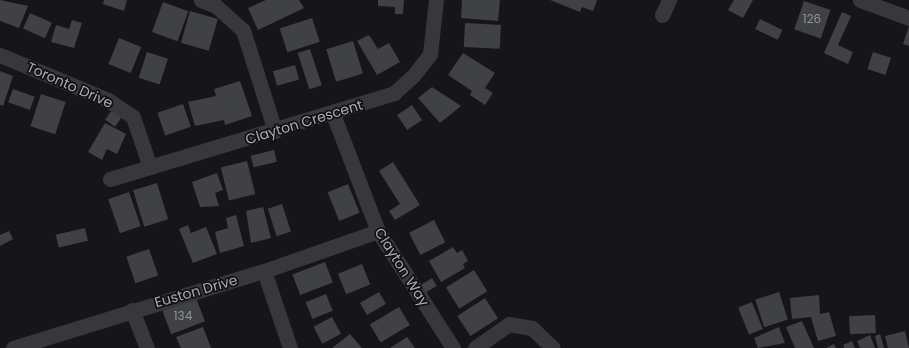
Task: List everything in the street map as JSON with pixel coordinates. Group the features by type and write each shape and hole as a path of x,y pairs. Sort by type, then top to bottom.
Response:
{"street":[{"path":"201,0 216,6 243,30 275,131"},
{"name":"Clayton Crescent","path":"110,179 333,114 394,93 413,76 430,54 436,0"},
{"path":"662,15 669,0"},
{"path":"860,0 909,18"},
{"name":"Toronto Drive","path":"0,55 108,100 133,116 150,167"},
{"name":"Clayton Way","path":"333,114 378,231 453,348"},
{"name":"Euston Drive","path":"13,348 132,310 264,271 378,231"},
{"path":"264,271 290,348"},
{"path":"132,310 147,348"},
{"path":"475,348 509,324 532,328 553,348"}],"building":[{"path":"0,0 28,6 19,28 0,21"},
{"path":"104,0 127,0 124,11 103,4"},
{"path":"266,0 299,0 304,8 258,30 248,8"},
{"path":"378,0 404,0 403,14 395,14 395,7 378,6"},
{"path":"462,0 500,0 498,21 461,18"},
{"path":"550,0 597,0 593,11 582,7 580,12"},
{"path":"734,0 753,0 743,18 728,10"},
{"path":"804,1 830,10 821,38 794,29"},
{"path":"163,2 188,11 177,41 152,32"},
{"path":"190,11 218,19 209,51 181,43"},
{"path":"842,12 851,16 838,45 853,52 848,64 824,53"},
{"path":"30,13 52,23 45,38 23,29"},
{"path":"312,18 320,42 287,52 280,29"},
{"path":"760,19 782,30 778,40 755,29"},
{"path":"72,20 82,23 74,48 51,42 56,25 69,29"},
{"path":"465,23 501,25 500,49 464,47"},
{"path":"909,26 909,46 903,44"},
{"path":"369,35 378,49 389,43 400,62 377,75 357,41"},
{"path":"119,38 141,47 131,73 109,64"},
{"path":"353,41 363,74 336,82 326,49"},
{"path":"310,49 322,85 309,89 298,53"},
{"path":"147,52 168,59 160,84 139,78"},
{"path":"873,52 891,58 886,75 867,69"},
{"path":"463,53 495,73 485,88 493,93 485,105 470,95 472,91 448,75"},
{"path":"295,65 299,79 277,86 273,71"},
{"path":"0,71 13,76 3,106 0,105"},
{"path":"240,81 252,116 225,125 224,120 195,126 188,102 216,96 214,89"},
{"path":"432,87 461,106 440,123 418,98"},
{"path":"13,89 35,97 30,110 8,102"},
{"path":"41,94 66,102 55,134 30,126"},
{"path":"183,104 191,127 165,135 157,113"},
{"path":"412,105 422,120 407,130 397,115"},
{"path":"112,110 122,117 115,127 105,120"},
{"path":"105,123 126,134 117,154 107,149 102,160 88,152"},
{"path":"274,150 277,162 254,167 251,156"},
{"path":"247,161 255,194 229,201 221,168"},
{"path":"393,162 420,205 395,220 389,211 400,204 379,171"},
{"path":"217,173 223,190 215,193 219,206 200,207 192,182"},
{"path":"157,183 168,219 144,227 133,190"},
{"path":"348,184 360,213 339,221 328,192"},
{"path":"129,192 141,226 120,233 108,199"},
{"path":"282,204 291,232 277,236 268,209"},
{"path":"263,207 271,238 251,243 246,211"},
{"path":"236,215 244,246 220,253 215,232 228,228 226,218"},
{"path":"434,220 445,242 420,255 409,233"},
{"path":"188,225 191,233 206,227 217,254 193,263 179,229"},
{"path":"85,228 88,241 59,247 56,235"},
{"path":"9,231 13,239 0,246 0,235"},
{"path":"453,247 457,253 462,250 468,261 463,264 465,268 441,282 429,261"},
{"path":"149,249 158,275 135,283 126,257"},
{"path":"325,262 333,283 300,295 292,275"},
{"path":"362,264 370,284 346,294 338,274"},
{"path":"474,270 487,291 459,309 446,287"},
{"path":"432,278 437,286 425,293 420,285"},
{"path":"379,292 386,304 367,315 360,303"},
{"path":"779,292 788,320 764,327 755,300"},
{"path":"326,294 333,311 312,319 306,302"},
{"path":"819,295 820,314 829,312 836,336 818,341 811,317 792,319 790,298"},
{"path":"196,298 205,321 171,334 162,311"},
{"path":"485,298 498,318 470,336 457,316"},
{"path":"752,302 763,329 749,335 738,308"},
{"path":"399,307 410,325 381,343 370,325"},
{"path":"875,315 876,333 850,334 849,316"},
{"path":"332,317 341,334 322,344 313,327"},
{"path":"802,321 814,348 795,348 786,327"},
{"path":"203,327 211,348 181,348 176,337"},
{"path":"779,327 785,343 758,348 754,338"},
{"path":"905,331 909,348 888,348 885,336"},
{"path":"350,334 362,348 332,348"},
{"path":"880,334 884,348 878,348 875,336"},
{"path":"870,335 875,348 860,348 857,341"},
{"path":"407,337 415,348 390,348"},
{"path":"852,341 855,348 844,348 843,345"},
{"path":"834,344 836,348 826,348"}]}
